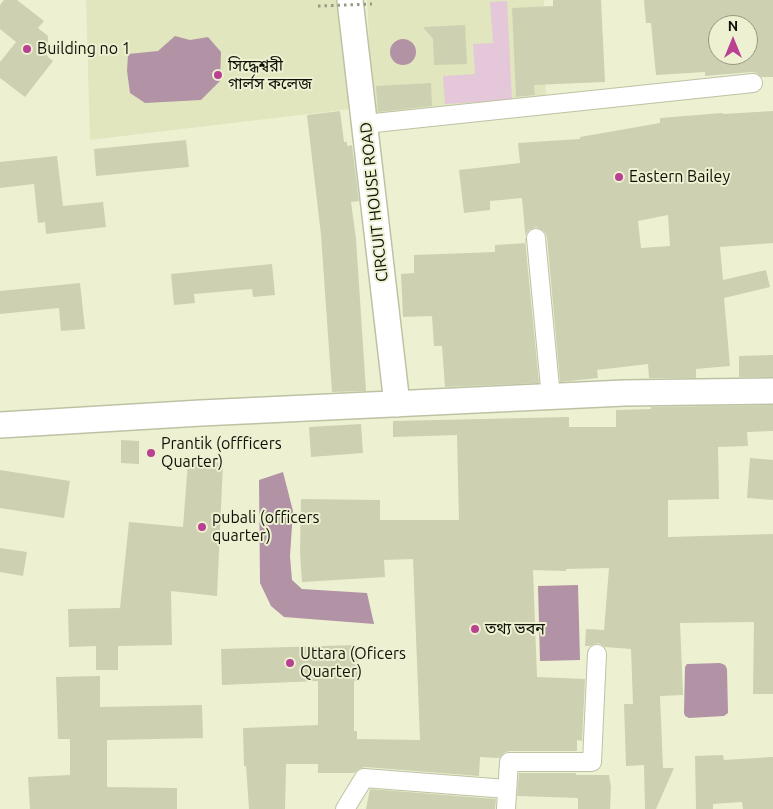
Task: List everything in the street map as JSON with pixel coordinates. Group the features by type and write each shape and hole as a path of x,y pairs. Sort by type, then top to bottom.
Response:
{"street":[{"name":"CIRCUIT HOUSE ROAD","path":"361,2 365,124 397,404"},
{"path":"365,124 753,83"},
{"path":"536,238 551,398"},
{"path":"0,425 624,393 773,391"},
{"path":"506,809 509,762 592,762 597,654"},
{"path":"345,809 364,778 507,789"}],"path":[{"path":"318,6 361,2"}],"shaded area":[{"name":"সিদ্ধেশ্বরী গার্লস কলেজ","path":"86,0 346,0 350,109 90,140"},
{"path":"367,0 544,0 546,106 376,117 371,80"},
{"path":"507,1 512,100 445,104 443,76 475,74 473,44 493,43 490,2"},
{"path":"175,36 190,40 208,37 221,52 220,81 201,100 145,103 130,93 127,71 128,54 158,51"},
{"path":"403,39 412,43 416,52 412,61 403,65 394,61 390,52 394,43"},
{"path":"283,472 293,511 290,556 292,580 302,589 367,593 374,624 284,617 271,606 260,583 259,480"},
{"path":"578,585 580,660 540,661 538,586"},
{"path":"720,663 725,665 727,669 728,713 724,716 689,718 685,716 685,667 687,664"}],"building":[{"name":"Building no 1","path":"4,0 17,0 44,21 38,28 48,36 47,56 53,61 25,97 0,78 0,62 16,42 0,29 0,5"},
{"path":"553,0 601,0 605,82 534,85 535,95 516,97 512,8 553,6"},
{"path":"644,0 773,0 773,77 761,77 757,73 752,72 705,76 705,72 656,75 651,23 646,23"},
{"path":"465,25 467,64 434,65 433,39 423,27"},
{"path":"431,83 432,106 378,112 376,86"},
{"path":"340,111 344,142 347,142 347,146 352,145 359,201 351,202 356,239 366,391 332,392 321,235 307,115"},
{"path":"773,111 773,243 720,247 723,280 766,270 770,287 724,298 730,366 696,369 696,378 649,378 648,364 597,370 598,378 560,382 547,237 544,231 536,227 529,230 525,237 522,198 490,201 490,210 464,213 459,170 520,163 518,143 580,139 580,137 660,123 660,118","holes":["668,215 670,246 641,248 638,221"]},
{"path":"186,140 189,167 96,176 94,149"},
{"path":"57,156 63,206 103,202 106,227 46,234 45,222 38,223 34,184 0,188 0,162"},
{"path":"525,243 539,383 445,387 442,346 434,346 432,316 403,317 401,274 414,273 414,255 495,252 495,245"},
{"path":"272,264 275,295 253,297 252,289 194,294 195,303 174,305 171,274"},
{"path":"80,283 85,329 61,331 59,308 0,314 0,291"},
{"path":"773,355 773,377 739,377 739,356"},
{"path":"773,405 773,431 747,432 748,446 718,447 719,499 668,500 668,537 773,534 773,694 753,694 754,622 680,623 683,695 660,696 663,768 674,768 656,809 645,809 644,765 626,766 624,704 633,704 631,649 605,647 598,643 585,646 586,629 604,630 609,568 566,569 566,571 533,570 537,677 585,679 582,741 577,740 577,751 509,751 499,758 480,757 479,776 365,767 354,773 318,773 318,764 286,764 285,809 249,809 246,766 244,766 243,728 318,725 318,681 222,685 221,649 357,645 359,681 354,681 354,731 357,731 357,739 420,740 413,559 384,560 385,577 302,582 300,553 301,499 380,500 380,520 459,520 457,435 393,437 393,421 569,417 569,427 616,427 616,410 651,409 651,407"},
{"path":"361,424 363,453 311,457 309,427"},
{"path":"121,440 139,441 139,464 121,463"},
{"path":"750,458 773,460 773,500 747,498"},
{"path":"188,462 223,463 217,596 171,591 172,645 118,646 118,670 96,670 96,646 69,647 68,609 120,608 129,522 183,527"},
{"path":"0,470 70,481 64,518 0,508"},
{"path":"0,548 27,552 23,576 0,572"},
{"path":"100,676 100,707 202,705 203,738 107,740 107,787 177,788 177,809 30,809 28,777 70,775 70,739 58,739 56,677"},
{"path":"723,755 724,760 773,757 773,809 743,809 742,802 713,804 713,809 696,809 695,756"},
{"path":"519,773 609,775 611,787 610,809 578,809 578,798 517,796"},
{"path":"370,789 496,799 495,809 366,809"}],"place":[{"name":"Building no 1","path":"27,49"},
{"name":"সিদ্ধেশ্বরী গার্লস কলেজ","path":"218,75"},
{"name":"Eastern Bailey","path":"619,177"},
{"name":"Prantik (offficers Quarter)","path":"151,453"},
{"name":"pubali (officers quarter)","path":"202,527"},
{"name":"তথ্য ভবন","path":"475,629"},
{"name":"Uttara (Oficers Quarter)","path":"290,663"}]}
